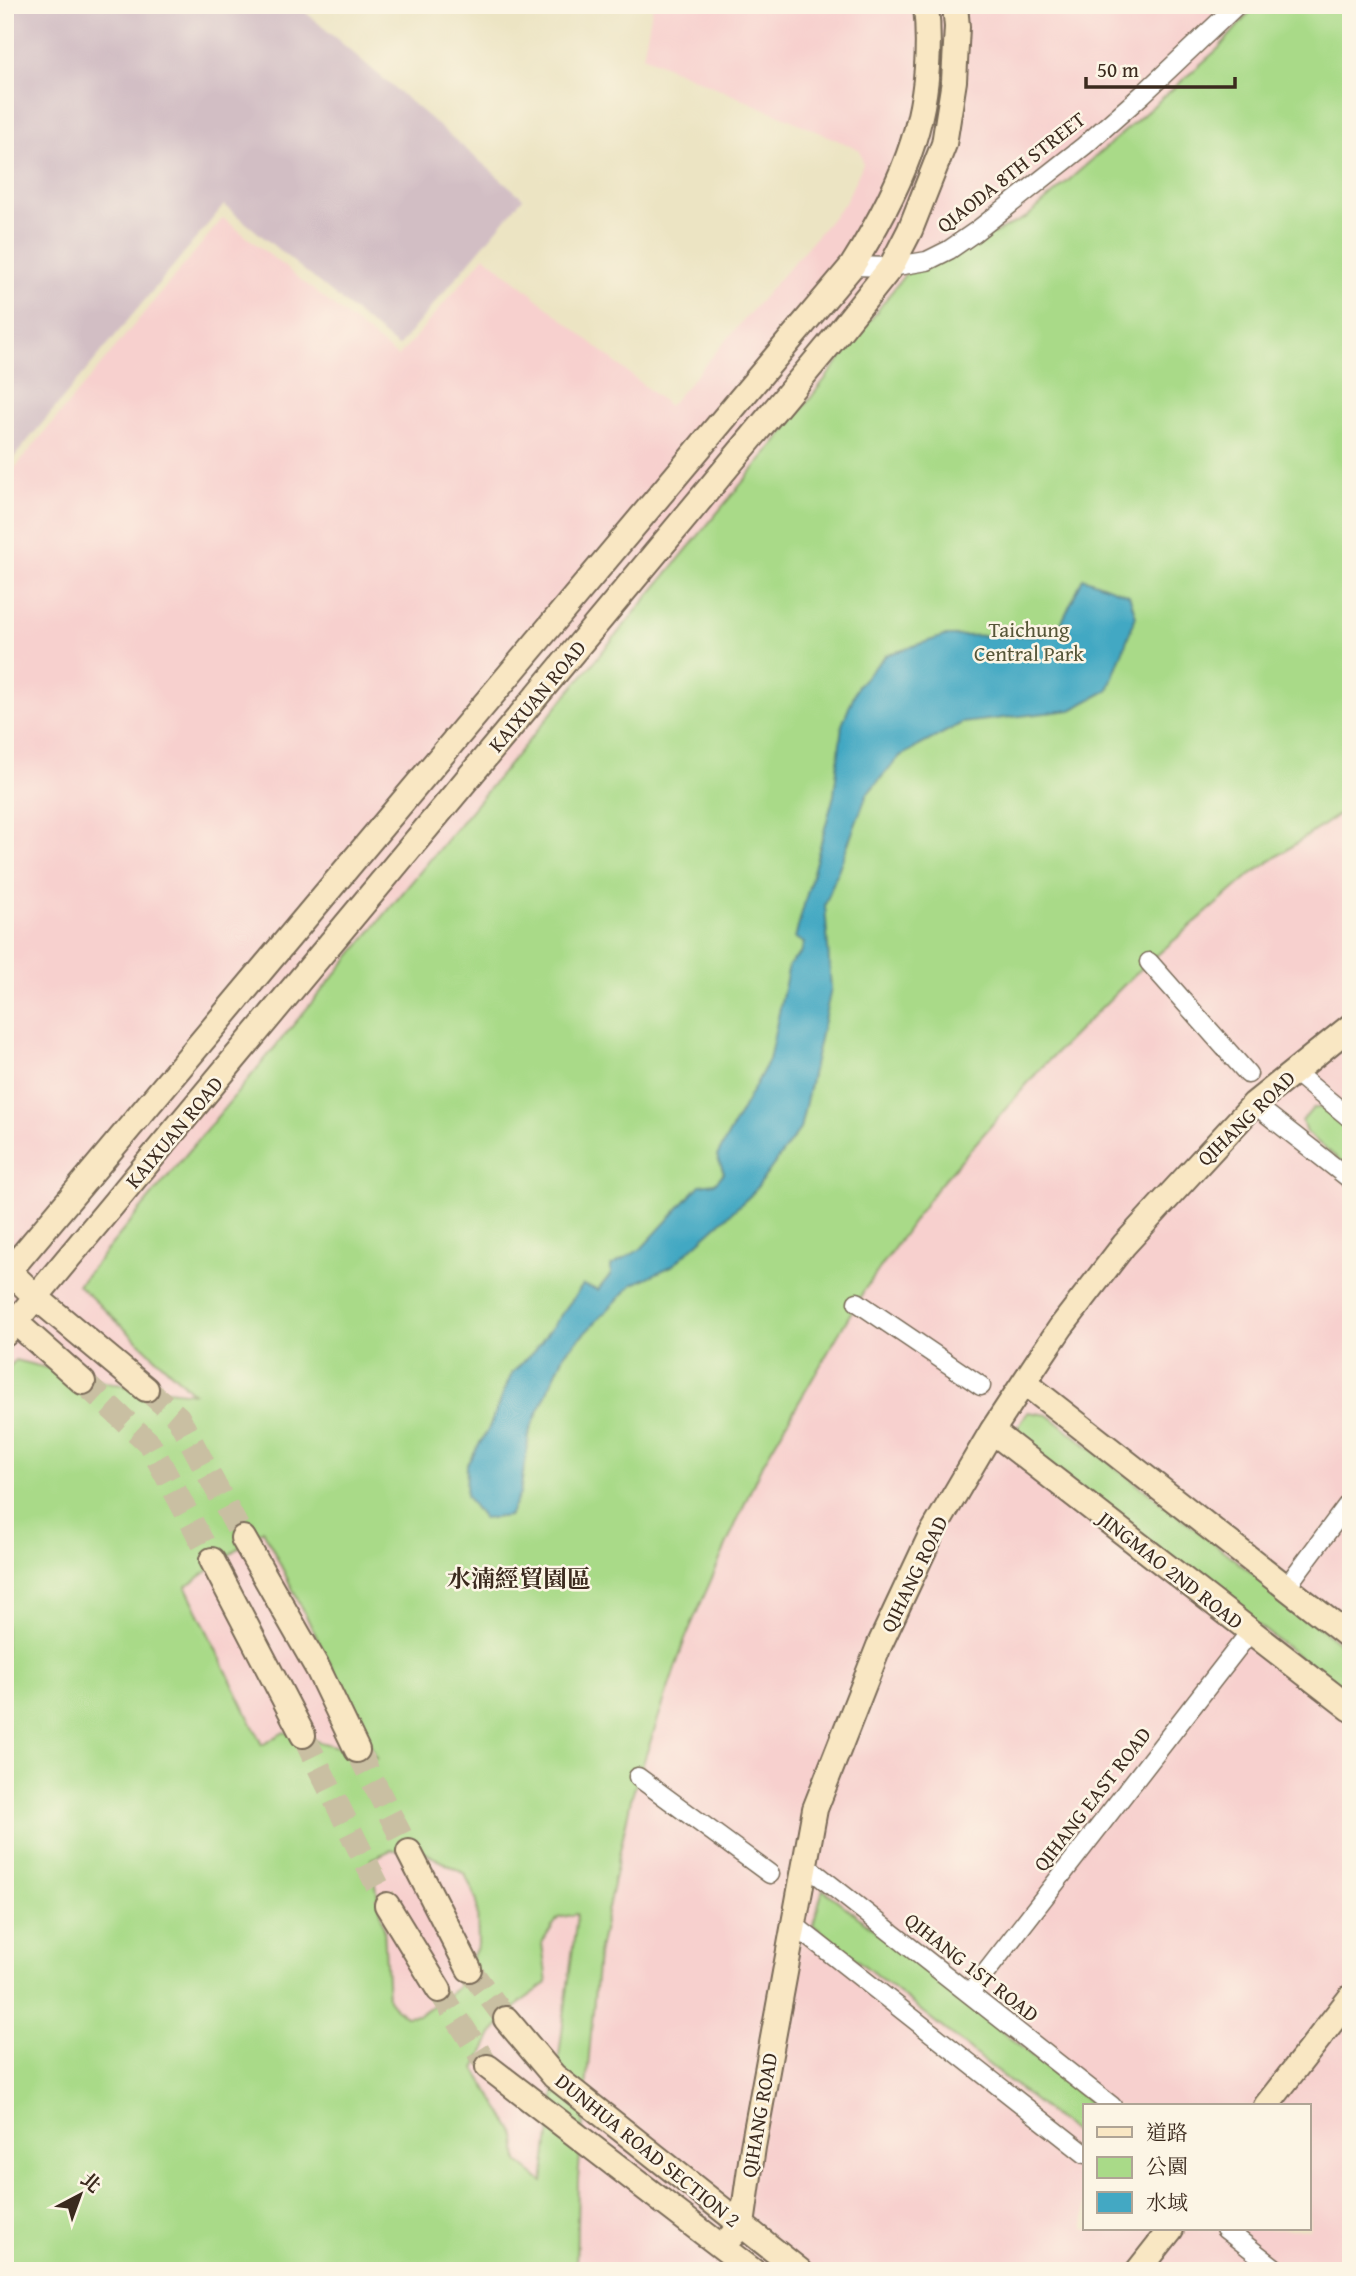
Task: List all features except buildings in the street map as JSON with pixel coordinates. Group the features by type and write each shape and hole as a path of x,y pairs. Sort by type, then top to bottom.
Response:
{"street":[{"name":"KAIXUAN ROAD","path":"7,1273 852,266 880,220 907,164 918,128 927,82 929,34 926,5"},
{"name":"KAIXUAN ROAD","path":"8,1323 36,1297 802,378 891,267 910,230 944,144 954,81 957,27 955,5"},
{"name":"QIAODA 8TH STREET","path":"852,266 891,267 927,261 975,232 1084,146 1237,5"},
{"path":"1149,962 1248,1074"},
{"name":"QIHANG ROAD","path":"741,2225 815,1809 879,1646 930,1535 992,1431 1061,1326 1124,1245 1254,1104 1351,1027"},
{"path":"1293,1071 1351,1119"},
{"path":"1254,1104 1351,1180"},
{"path":"7,1273 146,1389"},
{"path":"857,1303 981,1386"},
{"path":"8,1323 83,1382"},
{"path":"1025,1383 1351,1638"},
{"name":"JINGMAO 2ND ROAD","path":"992,1431 1351,1709"},
{"path":"1287,1586 1351,1500"},
{"path":"243,1538 318,1669 357,1750"},
{"path":"212,1560 303,1735"},
{"name":"QIHANG EAST ROAD","path":"971,1993 1250,1632"},
{"path":"638,1777 770,1874"},
{"path":"410,1852 469,1969"},
{"name":"QIHANG 1ST ROAD","path":"804,1864 1110,2104"},
{"path":"387,1905 439,1990"},
{"path":"793,1924 1083,2152"},
{"path":"1268,2104 1351,1997"},
{"name":"DUNHUA ROAD SECTION 2","path":"506,2020 554,2076 800,2271"},
{"name":"DUNHUA ROAD SECTION 2","path":"488,2067 753,2271"},
{"path":"722,2246 741,2225"},
{"path":"1138,2271 1170,2230"},
{"path":"1226,2230 1279,2271"}],"shaded area":[{"path":"5,5 297,5 523,198 398,347 224,205 5,468"},
{"name":"水湳經貿園區","path":"653,5 1351,5 1351,2271 5,2271 5,480 223,218 398,357 485,256 669,406 845,203 863,164 860,150 643,56"}],"green space":[{"name":"Taichung Central Park","path":"1256,5 1351,5 1351,806 1250,875 1134,975 1040,1069 936,1189 863,1292 760,1469 685,1639 631,1799 598,1955 578,2179 576,2271 5,2271 5,1372 15,1360 108,1383 193,1393 78,1285 790,425 906,273 928,266 1027,217 1218,49","holes":["263,1530 377,1758 284,1732 262,1745 186,1587","391,1850 420,1850 465,1874 477,1901 478,1945 457,1988 419,2015 406,2016 388,1999 384,1928 371,1859","577,1915 543,2182 518,2162 516,2136 475,2069 492,2034 521,2002 547,1983 542,1943 558,1918"]},
{"path":"1313,1108 1326,1108 1351,1128 1351,1169 1306,1133 1302,1121"},
{"path":"1028,1412 1048,1415 1351,1653 1351,1697 1024,1445 1017,1429"},
{"path":"823,1889 1092,2104 1083,2104 1083,2139 813,1925"}],"water":[{"path":"1083,578 1129,595 1136,616 1108,690 1071,710 962,723 900,756 867,794 825,905 831,989 800,1129 752,1194 672,1266 633,1284 565,1353 530,1430 520,1494 509,1516 483,1519 466,1496 467,1464 488,1430 512,1373 535,1350 583,1285 598,1290 611,1274 611,1266 641,1249 700,1185 715,1183 724,1173 717,1156 769,1060 789,965 801,953 804,943 795,938 834,795 842,725 858,685 886,655 944,636 1037,635 1057,632"}],"tunnel":[{"path":"83,1382 149,1443 212,1560"},
{"path":"146,1389 178,1417 243,1538"},
{"path":"303,1735 387,1905"},
{"path":"357,1750 409,1852"},
{"path":"469,1969 506,2019"},
{"path":"439,1990 488,2067"}],"district":[{"name":"水湳經貿園區","path":"519,1578"}]}
